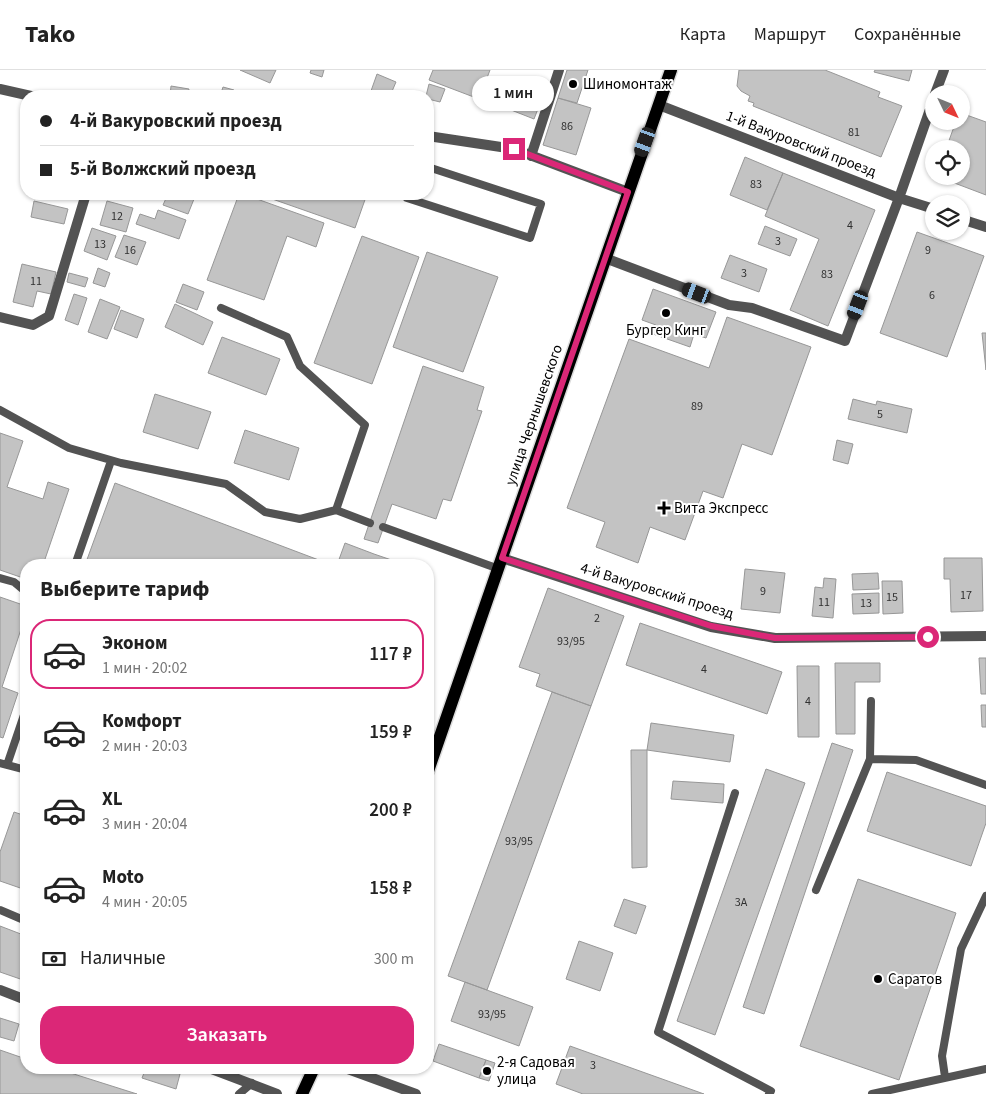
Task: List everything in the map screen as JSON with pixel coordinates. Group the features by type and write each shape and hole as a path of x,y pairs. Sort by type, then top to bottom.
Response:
{"main road":[{"name":"улица Чернышевского","path":"434,754 604,258 671,70"},
{"path":"302,1094 311,1074"}],"street":[{"path":"531,156 559,70"},
{"path":"938,85 944,70"},
{"path":"0,89 20,94"},
{"name":"1-й Вакуровский проезд","path":"659,105 925,207"},
{"path":"604,258 729,305 752,308 845,341 925,124"},
{"path":"434,137 514,149 628,192"},
{"path":"0,317 33,325 49,316 84,200"},
{"path":"970,222 986,227"},
{"name":"4-й Вакуровский проезд","path":"500,563 711,626 775,638 986,636"},
{"path":"0,990 20,998"},
{"path":"226,1074 277,1094"},
{"path":"361,1074 416,1094"}],"lane":[{"path":"413,200 530,238 541,204 434,168"},
{"path":"221,308 287,336 300,366 365,425 336,510"},
{"path":"0,410 69,448 111,461 226,484 265,512 300,519 336,510 370,523"},
{"path":"77,559 111,461"},
{"path":"383,528 500,563"},
{"path":"0,578 14,582 20,587"},
{"path":"816,890 870,759 871,701"},
{"path":"20,724 4,764 20,768"},
{"path":"870,759 916,760 986,785"},
{"path":"735,793 658,1032 770,1091 769,1094"},
{"path":"944,1077 942,1056 961,949 986,896"},
{"path":"0,910 20,918"},
{"path":"872,1094 986,1069"},
{"path":"239,1094 252,1083"}],"building":[{"path":"240,70 276,70 270,83"},
{"path":"311,70 324,70 322,77 310,73"},
{"path":"433,70 490,70 479,99 429,80"},
{"name":"Шиномонтаж","path":"567,70 588,70 577,103 558,98"},
{"path":"739,70 825,70 880,92 878,97 902,106 881,157 753,106 754,103 748,101 750,96 741,91 737,86"},
{"path":"875,70 912,70 909,81 874,72"},
{"path":"377,74 396,82 393,90 371,90"},
{"path":"429,84 445,89 440,102 434,100 434,90 428,90"},
{"path":"515,85 543,96 534,119 506,108"},
{"path":"171,86 189,89 189,90 171,90"},
{"path":"223,87 234,90 222,90"},
{"path":"558,98 591,108 576,155 543,145"},
{"path":"970,116 986,122 986,195 960,185 970,185 970,140 949,140 953,130 970,130"},
{"path":"745,157 783,173 767,210 730,195"},
{"path":"783,173 875,210 828,326 790,310 819,239 765,216"},
{"path":"165,200 194,200 188,214 163,205"},
{"path":"237,200 260,200 324,223 316,247 287,236 264,300 207,280"},
{"path":"275,200 365,200 355,228"},
{"path":"34,201 68,209 64,224 31,217"},
{"path":"107,201 133,208 126,232 100,225"},
{"path":"158,210 186,220 179,239 136,224 140,214 155,219"},
{"path":"765,226 797,239 790,256 758,244"},
{"path":"92,228 116,236 107,260 84,251"},
{"path":"917,232 925,235 925,240 939,240 984,256 947,357 880,333"},
{"path":"124,235 146,242 137,265 115,257"},
{"path":"362,236 419,257 372,384 314,363"},
{"path":"427,252 498,277 463,372 393,347"},
{"path":"730,255 767,269 759,292 721,278"},
{"path":"22,264 56,272 51,294 37,291 33,307 13,302"},
{"path":"98,268 110,273 105,287 93,283"},
{"path":"69,273 88,278 85,287 67,282"},
{"path":"183,284 204,292 197,310 176,302"},
{"path":"653,289 716,312 706,338 694,334 690,347 653,334 656,325 642,320"},
{"path":"74,294 87,298 78,325 65,320"},
{"path":"100,299 120,307 107,339 88,332"},
{"path":"175,304 213,322 203,345 165,327"},
{"path":"121,310 144,319 137,338 114,329"},
{"path":"727,317 811,347 772,455 742,444 723,498 703,491 685,540 650,527 638,563 596,547 605,522 567,508 629,339 709,368"},
{"path":"982,333 986,333 986,370"},
{"path":"222,337 280,359 266,395 208,373"},
{"path":"423,366 484,387 477,410 482,411 451,501 443,499 436,519 392,504 378,543 364,539"},
{"path":"155,394 211,412 198,449 143,432"},
{"path":"853,399 876,405 877,401 912,409 907,433 848,419"},
{"path":"245,430 299,448 289,480 234,463"},
{"path":"0,433 23,441 7,487 43,499 48,482 69,489 45,559 20,559 20,577 0,570"},
{"path":"837,440 853,444 848,464 833,460"},
{"path":"115,483 316,559 87,559"},
{"path":"345,543 389,559 339,559"},
{"path":"944,558 982,558 983,611 951,612 950,579 944,579"},
{"path":"745,569 785,573 780,613 741,609"},
{"path":"878,573 879,589 853,590 852,574"},
{"path":"824,578 836,579 833,618 812,616 815,587 823,588"},
{"path":"882,581 902,581 903,613 883,614"},
{"path":"548,588 624,616 591,706 536,686 540,674 519,667"},
{"path":"879,593 879,613 853,614 852,594"},
{"path":"0,597 20,604 20,632 2,687 18,693 3,738 0,737"},
{"path":"640,623 782,672 767,714 626,665"},
{"path":"979,658 986,658 986,694 981,694"},
{"path":"835,663 880,663 880,682 855,682 855,734 836,734"},
{"path":"797,666 819,666 819,737 798,737"},
{"path":"552,692 591,706 487,990 448,976"},
{"path":"981,705 986,705 986,727 982,727"},
{"path":"651,723 734,735 730,762 647,750"},
{"path":"832,743 853,750 764,1014 743,1007"},
{"path":"631,750 647,750 647,867 632,868"},
{"path":"766,769 805,783 715,1035 677,1021"},
{"path":"887,772 986,806 986,823 971,866 867,831"},
{"path":"673,781 724,784 723,803 671,799"},
{"path":"14,812 20,814 20,888 0,881 0,852"},
{"name":"Саратов","path":"858,879 956,913 899,1080 800,1046"},
{"path":"624,899 646,906 636,934 614,926"},
{"path":"0,926 20,934 20,979 0,972"},
{"path":"579,941 613,953 600,991 566,979"},
{"path":"465,982 533,1007 519,1046 451,1021"},
{"path":"0,1018 19,1024 14,1041 0,1037"},
{"path":"439,1044 486,1060 479,1078 434,1061"},
{"path":"570,1046 704,1094 583,1094 556,1084"},
{"path":"0,1050 20,1057 20,1074 74,1074 137,1094 0,1094"},
{"name":"2-я Садовая улица","path":"486,1060 495,1063 489,1081 479,1078"},
{"path":"144,1074 180,1074 176,1089 142,1078"}],"place":[{"name":"Шиномонтаж","path":"573,84"},
{"name":"Бургер Кинг","path":"666,313"},
{"name":"Вита Экспресс","path":"664,508"},
{"name":"Саратов","path":"878,979"},
{"name":"2-я Садовая улица","path":"487,1071"}],"route":[{"path":"514,149 628,192 502,558 711,626 775,638 928,637"}]}
